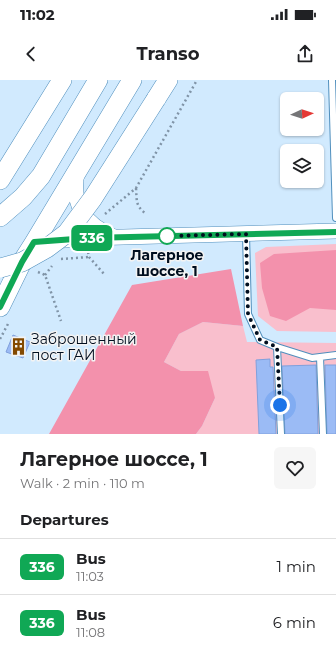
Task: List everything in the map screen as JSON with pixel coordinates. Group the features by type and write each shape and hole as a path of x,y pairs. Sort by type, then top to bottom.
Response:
{"main road":[{"path":"0,180 62,80"},
{"path":"0,217 23,197 41,176 98,80"},
{"path":"0,307 22,262 132,80"},
{"path":"0,268 22,262 47,248 67,233 93,198 168,80"}],"street":[{"path":"78,169 75,184 76,198 82,212 93,225 102,232 115,238"},
{"path":"34,242 115,238 336,232"}],"lane":[{"path":"332,80 334,93 336,218"},
{"path":"246,234 248,314 260,340 312,358 336,355"},
{"path":"277,347 281,434"},
{"path":"320,357 323,434"}],"path":[{"path":"105,215 136,188 197,80"},
{"path":"136,188 139,208 145,213"},
{"path":"56,259 88,257 104,274"},
{"path":"52,265 45,275 61,320"}],"shaded area":[{"path":"336,244 336,332 277,331 258,316 255,253 266,247"},
{"path":"336,250 336,310 310,308 286,321 270,316 262,288 260,263 274,254"},
{"path":"231,269 243,326 203,322 179,334 164,362 181,371 208,371 215,398 202,426 196,434 49,434 132,285"},
{"path":"203,322 243,326 247,342 336,343 336,434 196,434 202,426 215,398 181,371 164,362 179,334"}],"building":[{"name":"Заброшенный пост ГАИ","path":"13,335 30,342 23,358 6,352"},
{"path":"270,359 270,367 273,367 276,434 259,434 256,360"},
{"path":"316,365 318,434 285,434 282,366"},
{"path":"325,365 336,365 336,434 327,434"}],"bus line":[{"name":"336","path":"0,307 22,262 34,242 88,238 336,232"}],"place":[{"name":"Лагерное шоссе, 1","path":"167,236"},
{"name":"Заброшенный пост ГАИ","path":"18,347"}],"route":[{"path":"167,236 246,234 248,314 260,340 277,347 280,405"}]}
